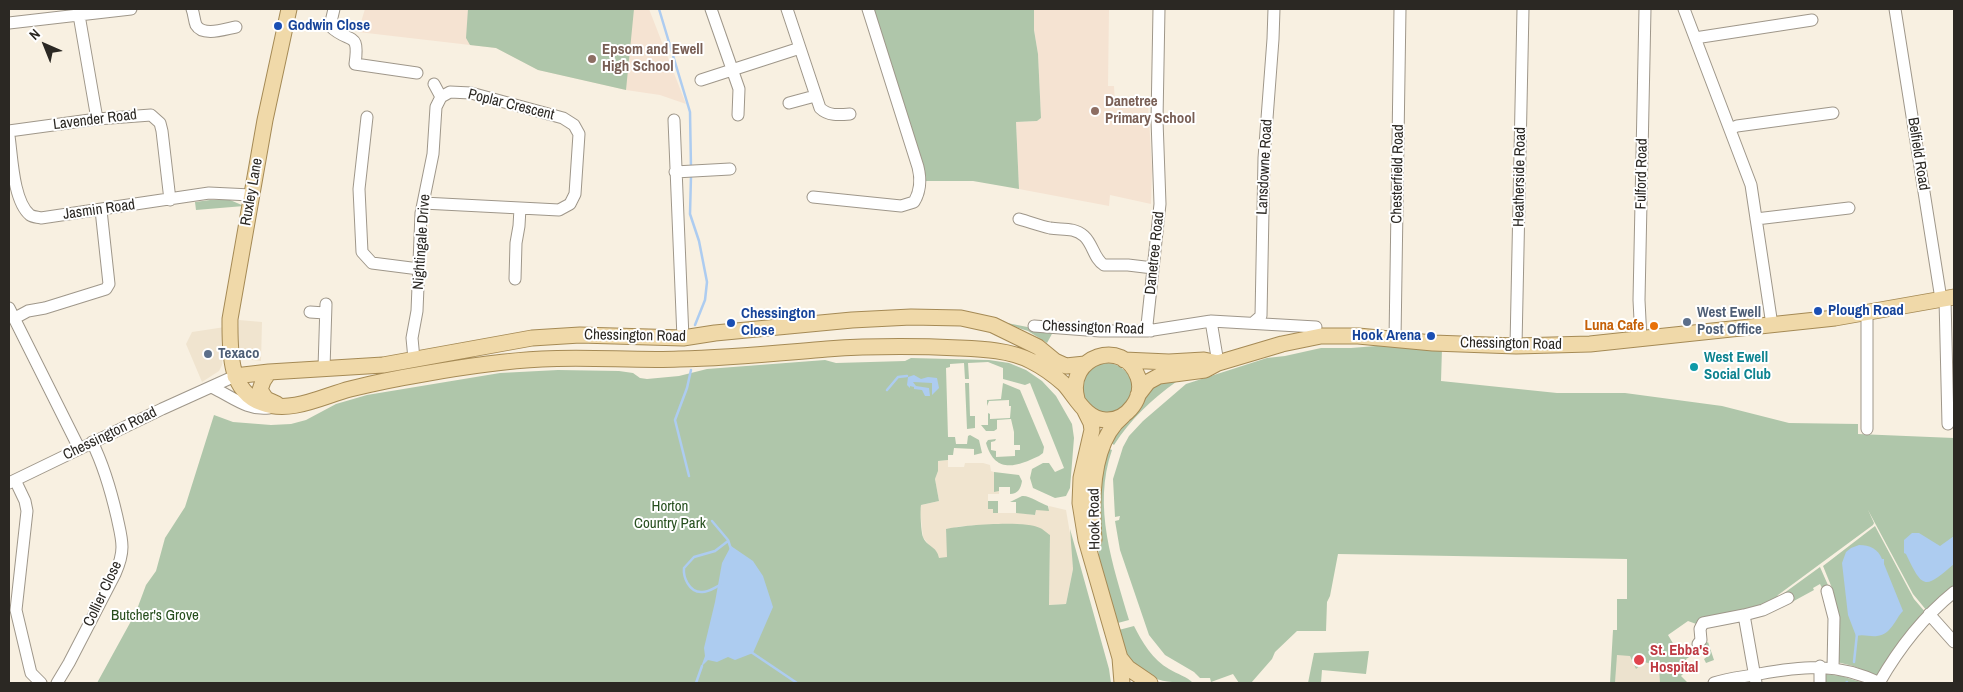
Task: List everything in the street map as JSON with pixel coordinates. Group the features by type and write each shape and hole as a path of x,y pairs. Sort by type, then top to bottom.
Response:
{"main road":[{"name":"Ruxley Lane","path":"235,376 230,348 230,319 266,111 289,9"},
{"name":"Chessington Road","path":"281,406 413,375 495,363 561,358 679,360 880,347 974,349 1012,354 1030,360 1050,373 1081,405 1103,420 1116,419 1128,412 1148,382 1159,376 1205,370 1218,363 1282,344 1321,336 1358,336 1433,343 1516,346 1590,344 1641,340 1867,313 1947,298"},
{"name":"Chessington Road","path":"235,376 383,365 542,338 580,335 683,338 852,320 937,317 961,318 998,326 1030,343 1055,361 1066,366 1085,364 1104,355 1111,355 1124,360 1130,364 1137,375 1139,382 1138,395"},
{"name":"Chessington Road","path":"1124,360 1170,362 1204,360 1218,363"},
{"path":"1081,405 1076,380 1085,364"},
{"path":"269,372 260,390 266,399 281,406"},
{"path":"235,376 248,396 258,402 281,406"},
{"name":"Hook Road","path":"1081,405 1091,422 1092,434 1082,478 1080,503 1085,536 1120,658 1122,683"},
{"name":"Hook Road","path":"1097,577 1092,500 1096,474 1109,433 1118,420 1128,412"},
{"path":"1120,658 1128,668 1150,683"}],"street":[{"path":"9,23 131,9"},
{"path":"192,9 195,24 200,29 206,31 236,27"},
{"path":"334,9 330,26 355,42 357,46 355,64 417,72"},
{"path":"712,9 739,90 738,115"},
{"path":"786,9 815,96 824,112 838,115 850,114"},
{"path":"813,197 901,206 914,202 917,198 920,186 918,166 868,9"},
{"name":"Danetree Road","path":"1151,330 1147,324 1160,204 1157,97 1159,9"},
{"name":"Lansdowne Road","path":"1253,323 1261,316 1264,158 1274,9"},
{"name":"Chesterfield Road","path":"1395,339 1400,9"},
{"name":"Heatherside Road","path":"1516,346 1523,9"},
{"name":"Fulford Road","path":"1641,340 1639,300 1645,9"},
{"path":"1684,9 1751,185 1772,325"},
{"name":"Belfield Road","path":"1895,9 1947,298 1948,424"},
{"path":"79,15 98,119"},
{"path":"1695,38 1812,20"},
{"path":"701,80 800,48"},
{"path":"434,84 441,97"},
{"name":"Poplar Crescent","path":"422,203 559,210 574,200 579,134 574,125 563,118 479,94 456,92 441,97"},
{"path":"789,103 815,96"},
{"name":"Nightingale Drive","path":"414,359 412,338 417,312 422,203 432,154 436,107 441,97"},
{"path":"1730,129 1737,126 1832,113"},
{"name":"Lavender Road","path":"9,131 146,114 155,116 162,131 170,200"},
{"path":"367,117 358,190 362,252 372,263 418,269"},
{"path":"674,120 683,338"},
{"name":"Jasmin Road","path":"9,136 17,189 21,202 30,215 41,218 209,193 252,195"},
{"path":"676,172 730,169"},
{"path":"515,279 516,243 520,208"},
{"path":"1756,218 1849,208"},
{"path":"79,448 12,313 48,307 106,289 109,284 102,210"},
{"path":"1019,219 1048,227 1072,229 1082,233 1092,245 1100,262 1104,265 1153,268"},
{"path":"310,312 325,308 324,368"},
{"path":"1867,313 1867,429"},
{"path":"1211,321 1218,363"},
{"path":"1151,330 1211,321 1316,327"},
{"name":"Chessington Road","path":"1034,326 1100,331 1151,330"},
{"name":"Chessington Road","path":"12,482 79,448 235,376"},
{"name":"Chessington Road","path":"211,386 241,403 260,409 281,406"},
{"name":"Collier Close","path":"57,683 103,598 121,559 121,533 113,500 103,465 92,442"},
{"path":"12,482 25,501 27,511 12,610 30,669 41,683"},
{"path":"1826,591 1834,618 1833,668"},
{"path":"1714,683 1755,679 1791,668 1820,666 1852,672 1879,683 1899,649 1929,614 1954,592"},
{"path":"1698,644 1701,640 1700,628 1704,622 1760,611 1788,598"},
{"path":"1929,614 1954,642"},
{"path":"1744,615 1755,679"},
{"path":"1820,666 1820,683"}],"shaded area":[{"name":"Epsom and Ewell High School","path":"365,9 649,9 686,104 660,95 626,90 538,70 496,48 358,32"},
{"name":"Danetree Primary School","path":"1034,9 1109,9 1108,86 1114,86 1115,104 1148,103 1152,169 1151,204 1110,195 1109,206 1019,189 1016,122 1037,121 1041,118"},
{"path":"239,320 262,322 261,361 252,360 237,345"},
{"path":"225,327 222,365 219,371 202,382 186,344 192,332"},
{"path":"948,460 948,467 964,467 965,463 990,465 991,471 994,472 994,491 999,491 999,494 988,494 988,509 993,509 993,513 1035,515 1036,510 1049,509 1049,506 1066,510 1072,545 1073,569 1066,604 1049,605 1050,535 1019,524 963,526 946,529 948,558 939,559 923,537 920,510 921,505 939,501 935,479 938,471 938,461"},
{"name":"St. Ebba's Hospital","path":"1617,637 1659,667 1660,683 1615,683"}],"green space":[{"name":"Epsom and Ewell High School","path":"468,9 634,9 626,90 538,70 496,48 470,45 466,38"},
{"path":"870,9 1034,9 1041,118 1037,121 1016,122 1019,189 973,181 922,181"},
{"path":"230,200 244,206 196,210 195,202"},
{"path":"1007,323 1053,332 1047,343 1028,331"},
{"path":"1389,345 1442,348 1441,381 1557,393 1625,393 1722,406 1789,423 1858,424 1858,434 1954,438 1954,590 1927,611 1913,594 1868,510 1874,523 1873,525 1767,605 1699,625 1688,621 1668,635 1674,645 1679,642 1683,647 1679,650 1684,657 1689,654 1691,656 1686,659 1688,663 1679,669 1683,674 1681,676 1688,683 1660,683 1659,670 1652,664 1644,662 1636,669 1630,656 1617,655 1615,683 1610,683 1613,630 1617,630 1617,599 1627,599 1627,559 1338,554 1330,596 1327,602 1326,631 1297,631 1275,652 1272,659 1251,683 1239,683 1233,674 1211,682 1210,678 1200,678 1194,672 1165,655 1149,635 1120,550 1115,521 1119,520 1120,516 1115,517 1113,479 1123,447 1129,436 1143,421 1186,384 1267,358 1321,348"},
{"path":"911,358 989,360 1009,363 1026,370 1042,381 1056,396 1072,424 1074,438 1070,488 1066,496 1055,498 1033,488 1030,478 1032,469 1043,463 1049,463 1055,472 1064,468 1030,383 1025,385 1003,379 1003,368 988,362 968,363 969,379 965,379 964,363 950,364 950,367 946,368 948,437 955,437 956,444 967,444 968,436 970,435 979,440 982,453 974,455 974,449 954,448 953,455 948,455 948,460 938,461 938,471 935,479 939,501 921,505 922,534 924,540 936,551 939,558 947,557 946,529 980,525 1022,524 1041,529 1050,535 1049,605 1066,604 1073,569 1070,529 1109,669 1111,683 97,683 136,612 146,585 156,571 165,538 185,507 214,415 233,422 271,425 291,424 306,420 336,404 367,395 500,373 558,370 619,371 633,373 640,378 647,379 679,376 707,369 825,360 836,363 905,361"},
{"path":"1112,363 1125,370 1131,378 1131,398 1125,406 1117,412 1102,413 1089,406 1083,398 1082,383 1089,370 1097,364"},
{"path":"1176,379 1176,382 1134,419 1114,445 1110,442 1151,386"},
{"path":"965,383 969,383 970,416 975,416 975,428 967,429"},
{"path":"1003,383 1020,390 1044,447 1043,453 1039,456 1014,465 1001,464 995,460 986,443 988,440 996,439 991,442 991,450 996,451 996,457 1015,456 1015,450 1020,450 1020,445 1014,445 1011,419 997,420 997,429 994,431 986,431 981,425 988,425 988,413 990,414 990,419 1010,418 1011,406 1009,406 1009,400 989,401 987,406 987,400 1001,399"},
{"path":"1107,448 1112,450 1106,471 1104,514 1111,557 1129,620 1114,624 1100,566 1095,518"},
{"path":"994,472 1019,475 1022,481 1019,490 1010,494 1010,487 999,487 999,491 994,492"},
{"path":"1022,496 1048,506 1049,511 1036,510 1035,515 1016,513 1016,502 1010,502"},
{"path":"988,501 998,501 998,513 993,513 993,509 988,509"},
{"path":"1875,526 1914,599 1926,613 1879,676 1837,662 1831,594 1834,593 1823,566"},
{"path":"1820,567 1831,592 1824,592 1820,584 1813,588 1814,590 1792,602 1788,596 1780,596"},
{"path":"1134,626 1144,644 1158,661 1193,683 1163,681 1137,669 1122,651 1115,631"},
{"path":"1708,642 1714,660 1706,663 1704,659 1708,656 1703,649 1698,652 1697,650"},
{"path":"1369,651 1366,674 1322,670 1321,683 1308,683 1314,653"},
{"path":"1823,674 1841,676 1864,683 1823,683"}],"water":[{"path":"914,375 921,379 928,377 937,378 939,388 932,395 932,383 913,382 916,386 929,388 930,396 925,396 922,390 914,389 914,387 910,386 910,388 907,385 908,377"},
{"path":"1912,533 1919,533 1940,546 1954,536 1954,564 1931,581 1921,580 1904,553 1904,540"},
{"path":"1859,545 1873,548 1884,559 1884,564 1903,611 1890,629 1882,635 1856,636 1848,615 1842,563 1846,552"},
{"path":"731,546 753,561 763,576 773,607 753,653 735,660 728,657 717,662 708,660 701,667 705,656 704,648 722,563"}],"waterway":[{"path":"659,9 690,112 691,168"},
{"path":"691,176 690,214 699,241 707,282 705,300 695,325"},
{"path":"689,476 675,420 687,388 691,370"},
{"path":"887,390 898,377 907,376"},
{"path":"712,521 728,540 731,549"},
{"path":"720,585 706,592 693,590 685,576 684,568 694,557 715,551 728,541"},
{"path":"1854,662 1857,634"},
{"path":"751,652 797,683"},
{"path":"696,683 702,666"}],"place":[{"name":"Godwin Close","path":"278,26"},
{"name":"Epsom and Ewell High School","path":"592,59"},
{"name":"Danetree Primary School","path":"1095,111"},
{"name":"Plough Road","path":"1818,311"},
{"name":"West Ewell Post Office","path":"1687,322"},
{"name":"Chessington Close","path":"731,323"},
{"name":"Luna Cafe","path":"1654,326"},
{"name":"Hook Arena","path":"1431,336"},
{"name":"Texaco","path":"208,354"},
{"name":"West Ewell Social Club","path":"1694,367"},
{"name":"St. Ebba's Hospital","path":"1639,660"}],"park label":[{"name":"Horton Country Park","path":"670,516"},
{"name":"Butcher's Grove","path":"155,616"}]}
